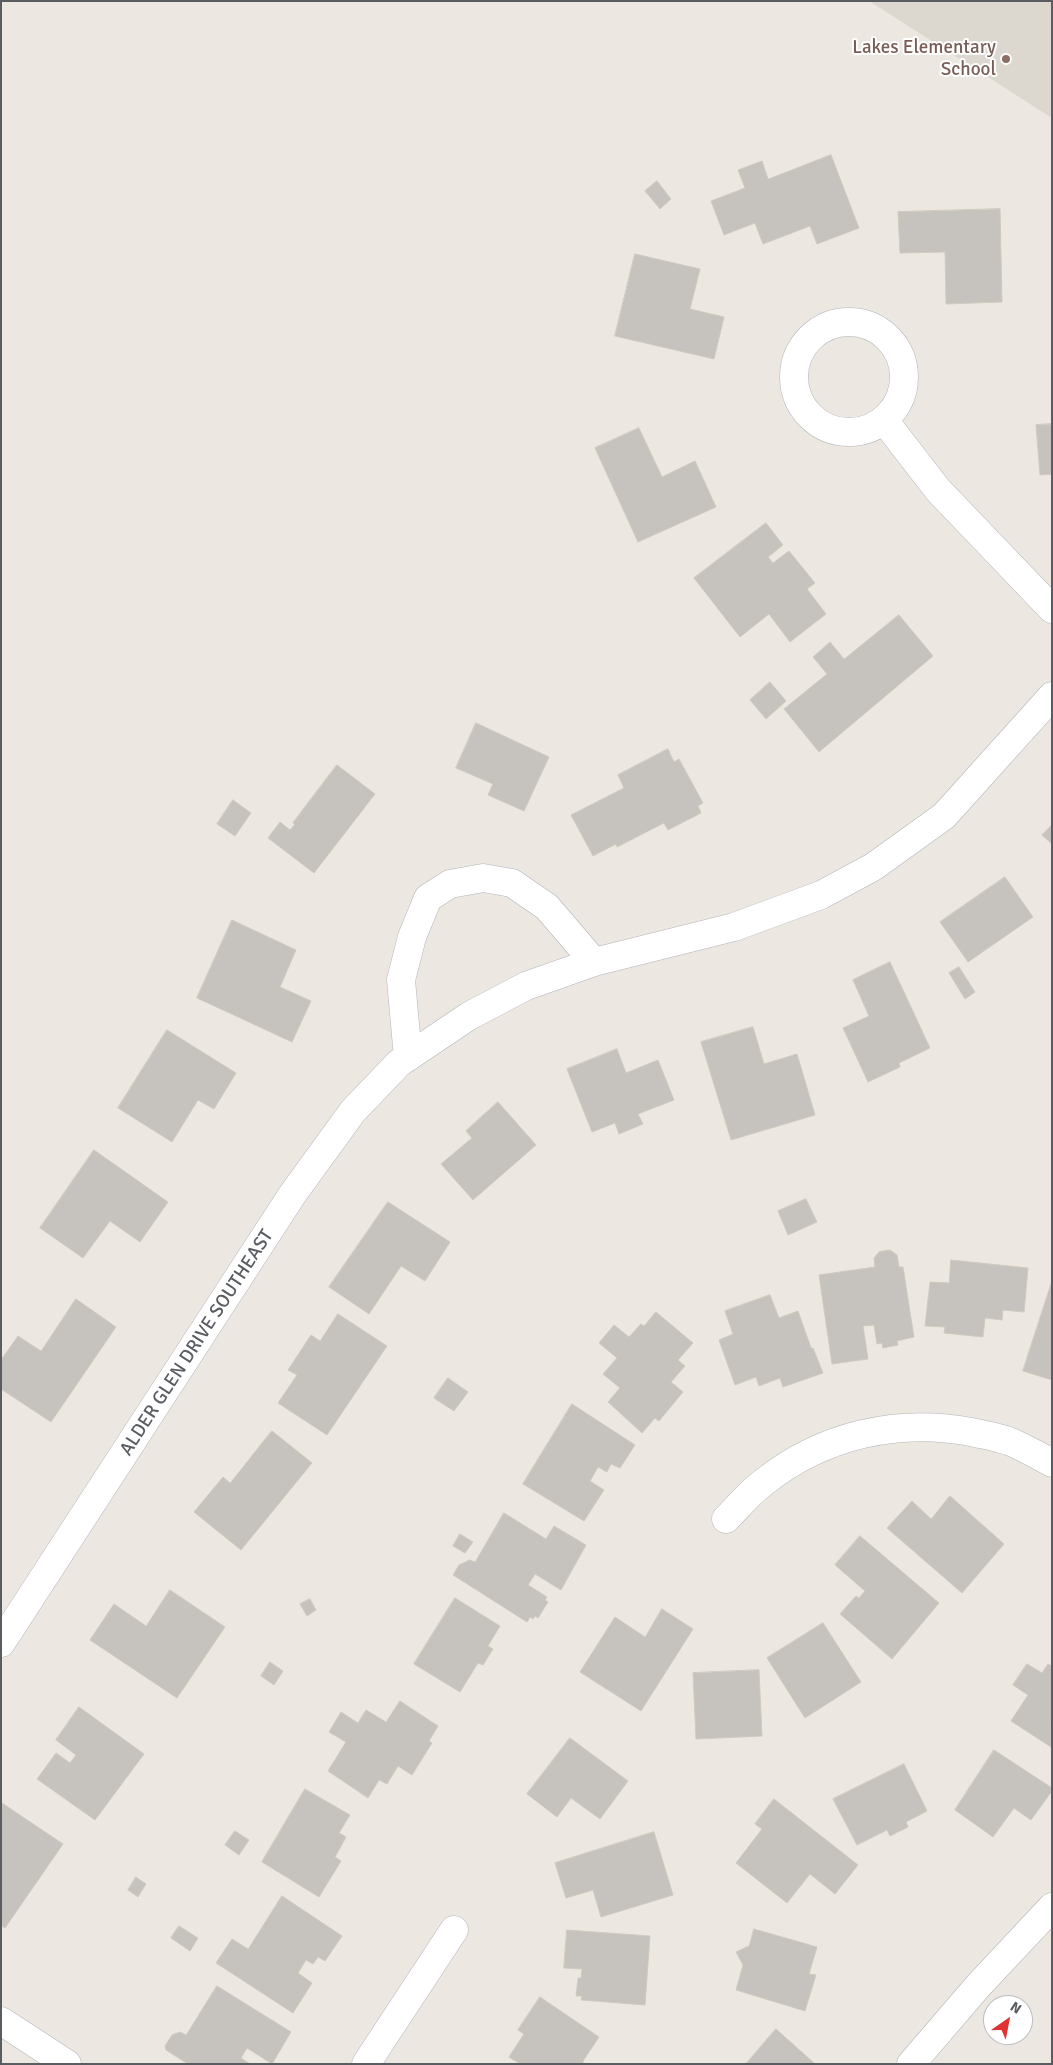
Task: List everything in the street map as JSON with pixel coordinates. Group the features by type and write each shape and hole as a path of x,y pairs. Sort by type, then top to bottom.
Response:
{"street":[{"path":"848,321 864,323 880,331 893,342 902,357 905,375 903,392 895,408 884,420 869,428 851,432 834,429 818,423 806,411 797,396 794,378 796,361 804,345 815,333 830,324 848,321"},
{"path":"884,420 938,490 1052,609"},
{"name":"ALDER GLEN DRIVE SOUTHEAST","path":"1,1643 292,1195 354,1111 399,1063 469,1016 526,986 594,962 734,927 821,895 873,867 944,816 1052,696"},
{"path":"408,1057 401,980 412,937 428,898 450,884 483,878 512,883 547,907 594,962"},
{"path":"726,1519 764,1482 808,1453 857,1434 909,1426 944,1427 1012,1442 1052,1463"},
{"path":"911,2064 978,1986 1044,1918 1052,1907"},
{"path":"366,2064 454,1930"},
{"path":"1,2021 67,2064"}],"shaded area":[{"name":"Lakes Elementary School","path":"869,1 1052,1 1052,118"}],"building":[{"path":"831,155 859,228 817,244 810,226 763,244 755,223 724,235 711,201 745,188 738,170 762,161 768,179"},
{"path":"657,181 671,199 660,209 645,191"},
{"path":"1000,209 1002,302 946,304 945,252 900,253 898,212"},
{"path":"635,254 700,269 690,309 724,317 714,359 615,336"},
{"path":"1052,424 1052,474 1040,475 1036,425"},
{"path":"639,428 662,477 695,461 716,507 638,542 595,448"},
{"path":"766,523 783,545 768,557 773,563 789,551 815,583 807,589 826,614 790,642 769,614 740,637 694,578"},
{"path":"899,615 933,656 819,752 784,709 827,674 813,657 830,642 844,659"},
{"path":"770,682 786,701 766,719 750,700"},
{"path":"476,723 549,757 524,811 488,795 493,784 456,768"},
{"path":"668,749 674,762 679,759 703,803 698,806 701,813 668,830 664,823 617,847 616,844 593,856 571,815 624,788 618,775"},
{"path":"337,765 375,794 314,873 268,838 280,822 290,830 295,824 293,823"},
{"path":"233,800 251,813 235,836 217,824"},
{"path":"1052,825 1052,844 1042,835"},
{"path":"1005,877 1033,917 968,962 940,922"},
{"path":"232,920 296,950 280,987 311,1001 292,1042 197,998"},
{"path":"890,962 930,1048 899,1063 900,1067 868,1082 843,1028 869,1016 853,980"},
{"path":"959,967 975,992 965,999 949,973"},
{"path":"753,1027 764,1064 797,1054 815,1115 731,1140 701,1042"},
{"path":"167,1030 236,1073 214,1109 198,1100 172,1142 118,1108"},
{"path":"617,1049 626,1073 658,1060 674,1100 638,1114 643,1124 619,1134 615,1123 592,1132 567,1069"},
{"path":"498,1102 536,1145 473,1200 441,1164 472,1138 466,1131"},
{"path":"94,1150 168,1202 140,1242 110,1221 83,1258 40,1228"},
{"path":"806,1199 817,1222 788,1235 778,1211"},
{"path":"388,1202 450,1242 425,1281 401,1266 369,1314 329,1287"},
{"path":"890,1250 897,1255 899,1267 903,1267 914,1337 897,1341 898,1345 883,1348 882,1343 877,1344 874,1325 863,1326 868,1359 832,1364 819,1275 875,1267 874,1258 879,1252"},
{"path":"951,1260 1028,1268 1024,1312 1003,1310 1002,1320 985,1318 983,1337 944,1333 945,1327 925,1326 930,1282 949,1283"},
{"path":"1052,1281 1052,1380 1023,1371"},
{"path":"770,1295 779,1318 798,1311 811,1348 813,1348 823,1373 783,1387 780,1378 759,1386 756,1377 735,1385 719,1340 733,1334 725,1311"},
{"path":"76,1299 116,1327 51,1422 1,1389 1,1360 18,1336 41,1351"},
{"path":"656,1312 693,1343 678,1360 685,1366 671,1382 683,1392 659,1421 655,1418 642,1433 608,1402 620,1388 603,1374 617,1358 599,1343 614,1325 629,1337 641,1324 644,1326"},
{"path":"338,1314 387,1346 327,1435 278,1403 297,1375 288,1370 311,1335 320,1341"},
{"path":"448,1378 468,1392 454,1411 434,1398"},
{"path":"572,1404 635,1445 620,1468 611,1464 607,1472 598,1467 590,1481 604,1490 584,1521 523,1484"},
{"path":"272,1431 312,1463 241,1550 194,1512 223,1477 230,1483"},
{"path":"950,1496 1004,1544 962,1593 887,1528 912,1501 931,1519"},
{"path":"504,1513 546,1539 554,1526 586,1545 561,1590 535,1574 528,1585 547,1597 545,1600 548,1602 538,1618 535,1616 533,1619 530,1617 527,1622 453,1575 459,1565 470,1560 475,1562"},
{"path":"460,1534 473,1542 465,1553 453,1546"},
{"path":"860,1536 939,1603 892,1659 840,1614 856,1596 859,1598 865,1591 835,1565"},
{"path":"170,1590 225,1627 177,1698 90,1640 114,1604 146,1626"},
{"path":"455,1598 500,1626 488,1646 493,1649 483,1665 478,1663 460,1692 414,1664"},
{"path":"310,1599 316,1610 307,1616 300,1604"},
{"path":"662,1609 693,1629 641,1711 580,1672 615,1617 645,1637"},
{"path":"823,1623 861,1682 805,1718 767,1658"},
{"path":"270,1662 283,1671 274,1685 261,1676"},
{"path":"1027,1664 1042,1673 1048,1664 1052,1666 1051,1747 1011,1721 1028,1695 1013,1685"},
{"path":"759,1670 762,1736 696,1739 693,1673"},
{"path":"400,1701 438,1726 429,1741 432,1743 412,1775 398,1766 387,1784 379,1780 368,1798 328,1771 346,1742 329,1732 341,1712 358,1723 366,1710 386,1722"},
{"path":"79,1707 144,1754 95,1820 37,1779 56,1753 70,1763 76,1755 56,1740"},
{"path":"570,1738 628,1781 600,1819 571,1798 557,1817 527,1794"},
{"path":"994,1750 1052,1788 1052,1791 1031,1820 1014,1808 993,1837 955,1810"},
{"path":"904,1764 927,1811 906,1822 908,1827 890,1836 887,1830 857,1845 833,1799"},
{"path":"305,1789 350,1815 339,1833 346,1837 335,1857 341,1861 319,1897 262,1862"},
{"path":"774,1799 858,1865 835,1894 810,1874 787,1903 736,1863 762,1829 755,1824"},
{"path":"2,1803 63,1844 5,1928 1,1925"},
{"path":"235,1831 249,1840 239,1855 225,1845"},
{"path":"654,1832 673,1895 601,1917 593,1890 566,1898 555,1863"},
{"path":"136,1877 146,1884 138,1897 128,1890"},
{"path":"282,1896 342,1936 325,1961 318,1957 313,1964 306,1960 298,1973 312,1983 293,2013 216,1963 232,1939 248,1949"},
{"path":"179,1926 198,1938 190,1951 171,1938"},
{"path":"754,1929 817,1947 809,1974 816,1975 805,2011 736,1990 743,1965 736,1952 749,1946"},
{"path":"567,1930 650,1936 645,2005 581,2000 582,1996 576,1996 578,1978 581,1978 582,1969 564,1968"},
{"path":"217,1986 291,2032 272,2064 247,2048 241,2058 250,2064 188,2064 166,2050 165,2046 172,2035 180,2032 186,2035"},
{"path":"540,1997 599,2037 583,2061 583,2064 520,2064 509,2057 524,2034 518,2030"},
{"path":"776,2029 814,2063 814,2064 746,2064"}],"place":[{"name":"Lakes Elementary School","path":"1006,59"}]}
